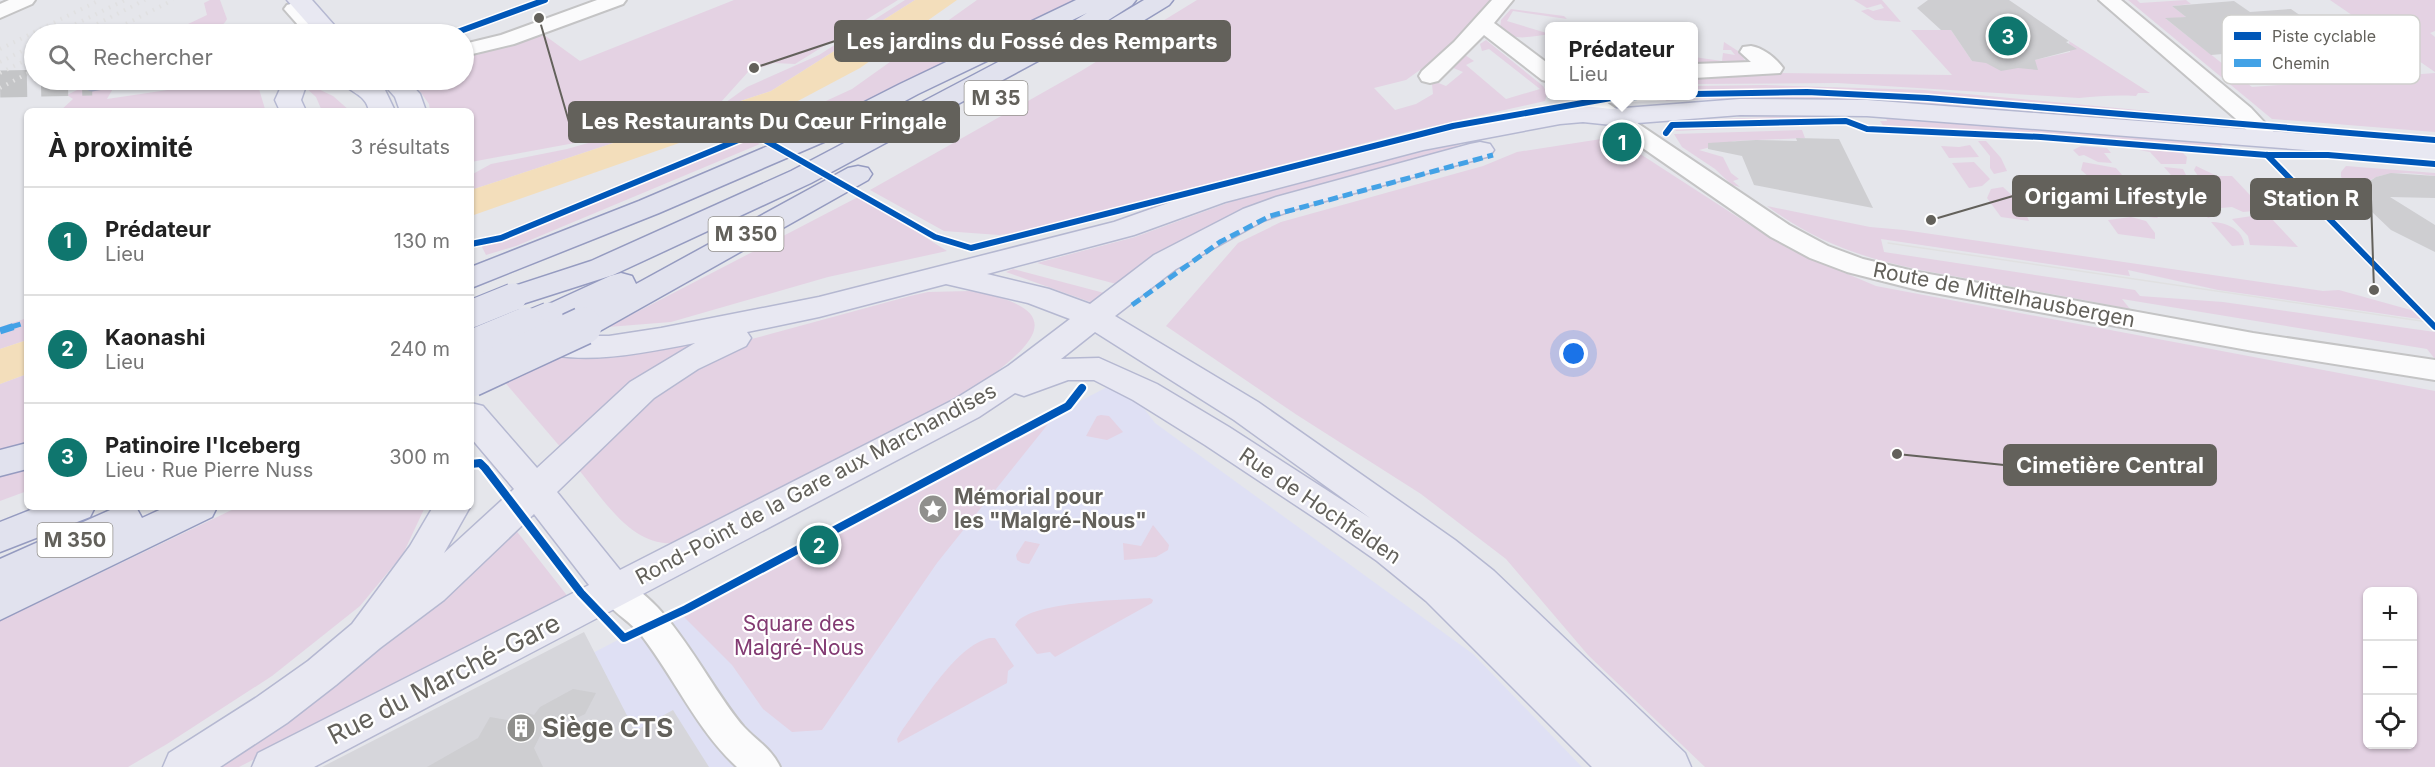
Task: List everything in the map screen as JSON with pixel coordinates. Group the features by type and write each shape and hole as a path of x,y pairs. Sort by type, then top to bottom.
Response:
{"highway":[{"path":"474,277 649,207 838,126 909,88 1095,0"},
{"name":"M 35","path":"474,329 550,313 602,268 675,237 858,148 1068,35 1124,0"},
{"name":"M 35","path":"474,348 826,190 966,116 1161,0"},
{"name":"M 350","path":"550,313 666,279 826,190"},
{"path":"474,313 550,313"},
{"path":"474,366 550,313"},
{"path":"474,376 550,313"},
{"path":"0,463 24,457"},
{"path":"0,516 24,507"},
{"path":"0,537 69,510"},
{"name":"M 350","path":"0,576 145,510"},
{"path":"0,604 193,510"}],"main road":[{"path":"293,3 296,24"},
{"path":"293,3 318,24"},
{"path":"368,90 374,94 382,108"},
{"path":"403,90 407,94 412,108"},
{"path":"474,315 498,329 542,343 575,347 609,347 662,339 819,307 943,277 1124,229 1215,195 1421,142 1541,118 1583,114 1612,117 1724,108 1867,108 2435,152"},
{"name":"Rond-Point de la Gare aux Marchandises","path":"614,590 968,407 1020,374 1092,316 1173,257 1268,209 1487,147 1596,125 1612,117"},
{"path":"943,277 999,286 1038,296 1092,316"},
{"path":"968,407 1039,341 1046,317 1038,296"},
{"path":"184,767 272,710 322,673 366,636 431,589 642,390 677,366 711,347 819,307"},
{"name":"Rue de Hochfelden","path":"1092,316 1246,411 1442,550 1517,617 1670,767"},
{"name":"Rue de Hochfelden","path":"968,407 1066,369 1099,369 1128,383 1217,436 1390,551 1439,590 1621,767"},
{"path":"474,419 535,490 614,590"},
{"path":"366,636 423,557 450,510"},
{"name":"Rue du Marché-Gare","path":"273,767 614,590"}],"street":[{"path":"0,12 25,0"},
{"path":"474,48 507,40 616,0"},
{"path":"1430,76 1462,47 1503,0"},
{"path":"2109,0 2243,113 2267,138"},
{"path":"293,3 309,24"},
{"path":"1482,24 1545,71"},
{"path":"1698,71 1772,68 1751,52"},
{"name":"Route de Mittelhausbergen","path":"1589,100 1780,231 1819,252 1856,266 1930,283 2253,342 2435,370"},
{"path":"614,590 653,626 731,738 762,767"}],"shaded area":[{"path":"915,0 957,0 860,68 796,102 474,215 474,189 771,91"},
{"path":"24,341 24,375 0,384 0,349"},
{"path":"1113,384 1127,386 1155,423 1473,654 1582,767 372,767"},
{"path":"584,632 635,731 673,710 709,767 322,767"}],"green space":[{"path":"210,0 220,0 227,19 223,24 188,24 207,15 204,3"},
{"path":"734,0 898,0 795,64 774,63 748,72 721,102 591,140 474,161 474,108 430,108 419,90 474,90 474,54 540,32 580,61"},
{"path":"905,0 915,0 771,91 474,189 474,173 491,164 567,149 722,105 747,87 819,55"},
{"path":"977,0 1084,0 916,79 777,137 765,129 852,89"},
{"path":"1197,0 1491,0 1452,47 1406,80 1374,88 1395,110 1416,104 1433,94 1432,84 1436,82 1446,86 1463,72 1451,67 1465,55 1474,61 1466,65 1506,99 1540,89 1489,49 1482,51 1480,44 1486,40 1543,86 1545,100 1411,131 1020,232 999,235 944,231 870,190 1081,71"},
{"path":"1854,0 1882,0 1901,22 1875,20 1861,11 1884,8 1881,4 1867,8"},
{"path":"2128,0 2137,0 2140,3 2186,0 2191,4 2172,6 2186,17 2166,19 2222,63 2222,78"},
{"path":"2330,0 2435,0 2435,31 2430,33 2435,37 2435,72 2420,62 2420,15 2352,15"},
{"path":"1511,9 1564,16 1567,19 1513,11 1507,21 1545,32 1545,35 1530,37 1517,37 1505,33 1500,28 1501,20"},
{"path":"1911,30 1951,30 1972,61 2035,60 2070,52 2069,41 2150,93 2138,93 2136,96 2079,98 1837,83 1698,84 1698,76 1776,73 1952,75"},
{"path":"1724,42 1741,53 1745,61 1739,64 1698,66 1698,58 1722,61 1723,53 1735,55 1731,50 1723,50"},
{"path":"2435,73 2435,132 2272,119 2230,84 2248,84 2252,87 2291,84 2420,84 2420,74"},
{"path":"1765,85 1924,90 2202,116 2204,119 1886,94 1698,92 1698,86"},
{"path":"77,90 112,90 107,99 168,90 259,90 265,108 63,108 73,99 67,95"},
{"path":"308,90 320,90 333,96 347,108 321,108 316,97"},
{"path":"1771,94 1929,100 2206,123 2209,126 1933,104 1795,99 1698,100 1698,97"},
{"path":"1817,117 1818,120 1671,124 1670,121"},
{"path":"1886,118 2219,142 2224,149 2039,134 1884,127 1880,121 1887,121"},
{"path":"1759,123 1762,127 1676,131 1673,126"},
{"path":"1802,130 1805,138 1735,141 1699,150 1723,157 1731,173 1739,179 1733,181 1740,187 1732,185 1715,169 1682,147 1674,134"},
{"path":"1475,136 1441,155 1322,187 1120,285 1037,263 1135,237 1252,194"},
{"path":"1614,137 1770,238 1793,251 1876,286 2435,391 2435,767 1705,767 1588,655 1506,559 1421,494 1297,415 1166,326 1238,243 1281,222 1483,166 1517,152"},
{"path":"749,139 760,144 516,246 486,255 481,245 510,237 740,140"},
{"path":"1978,141 1986,141 2001,158 2007,171 1994,174 1990,168 1990,156"},
{"path":"1970,145 1979,157 1949,158 1941,146 1959,147"},
{"path":"2081,146 2107,148 2111,153 2104,153 2112,163 2098,162 2084,155 2079,156 2073,150"},
{"path":"2139,150 2182,152 2187,157 2186,164 2161,164 2150,152"},
{"path":"1974,162 1990,179 1982,186 1969,188 1952,163"},
{"path":"2083,162 2116,168 2135,190 2115,189 2109,184 2098,185 2081,170"},
{"path":"2196,166 2217,176 2232,176 2264,210 2243,212 2232,207 2221,208 2204,193 2204,185 2194,170"},
{"path":"2346,166 2435,173 2435,176 2401,173 2377,177 2368,182 2364,191 2365,203 2341,177 2341,172"},
{"path":"2164,167 2183,169 2193,189 2184,190"},
{"path":"2003,187 2022,205 2029,221 2001,217 1987,198 1991,189"},
{"path":"2092,191 2106,197 2119,208 2107,215 2101,214 2098,208 2084,203 2095,200 2086,192"},
{"path":"2110,192 2138,194 2158,218 2143,216 2131,210 2109,194"},
{"path":"2197,193 2221,214 2208,218 2187,194"},
{"path":"860,196 947,251 828,277 671,322 608,327"},
{"path":"1767,206 1870,227 2323,291 2339,290 2418,312 2426,320 2218,290 2128,270 2130,276 1881,239 1884,252 2135,290 2140,296 2223,302 2435,332 2435,359 2427,349 2122,299 2130,309 1919,270 1842,248 1792,223"},
{"path":"2252,216 2271,218 2298,247 2250,245 2248,236 2232,219"},
{"path":"2131,217 2146,221 2155,233 2155,239 2118,234 2108,220"},
{"path":"2211,222 2222,223 2237,231 2244,245 2232,246"},
{"path":"1013,269 1108,294 1093,303 1006,272"},
{"path":"970,291 1007,300 1028,311 1035,324 1030,338 1018,354 957,401 676,543 660,542 644,537 631,528 606,504 574,464 659,387 748,340 928,292"},
{"path":"24,319 24,341 0,349 0,327"},
{"path":"706,337 562,449 502,379 553,354"},
{"path":"24,375 24,446 0,452 0,384"},
{"path":"1097,416 1109,416 1123,432 1107,440 1086,436"},
{"name":"Square des Malgré-Nous","path":"1048,424 937,563 822,730 792,732 763,709 732,665 684,617"},
{"path":"24,467 24,492 0,501 0,473"},
{"path":"232,510 424,510 403,554 360,606 272,676 128,767 0,767 0,621"},
{"path":"511,524 569,598 239,767 217,767"},
{"path":"1153,525 1169,545 1168,550 1156,557 1124,560 1123,543 1141,546"},
{"path":"1025,541 1040,544 1029,564 1017,560 1016,555"},
{"path":"1150,598 1153,600 1152,603 1055,657 1050,652 1037,654 1015,625 1023,617 1056,606"},
{"path":"995,638 1014,666 1008,671 1007,683 898,743 897,739 901,732 952,664 977,643"}],"building":[{"path":"1928,0 2009,0 2069,41 2066,42 2077,49 2035,60 2038,70 2018,68 2001,71 1986,63 1972,61 1951,30 1941,30 1917,8"},
{"path":"2234,1 2250,12 2291,9 2300,15 2222,15 2222,54 2211,55 2165,18 2186,17 2172,6"},
{"path":"1796,138 1839,139 1873,208 1754,185 1742,156 1708,149 1708,143 1756,140 1797,141"},
{"path":"2391,173 2435,176 2435,198 2390,197 2435,225 2435,252 2391,230 2371,211 2363,197 2358,196 2362,191 2358,178 2367,183 2376,177"},
{"name":"Siège CTS","path":"573,689 596,693 585,714 573,720 567,719 555,730 541,734 534,748 543,767 427,767 478,738 490,717 513,721 527,713 534,715 540,707"}],"tunnel":[{"path":"0,84 24,83"}],"tram line":[{"path":"1888,243 2435,323"}],"railway":[{"path":"51,24 100,0"},
{"path":"76,24 125,0"},
{"path":"97,24 145,0"},
{"path":"126,24 173,0"},
{"path":"0,49 24,37"},
{"path":"0,62 24,50"},
{"path":"0,73 24,61"},
{"path":"0,88 24,75"}],"marked path":[{"path":"1132,305 1220,242 1270,216 1493,155"},
{"path":"0,331 24,323"}],"cycle path":[{"path":"474,26 545,0"},
{"path":"1698,94 1807,92 1928,98 2435,140"},
{"path":"474,243 501,238 748,136 763,139 935,237 971,248 1453,126 1600,100"},
{"path":"1666,133 1672,125 1846,121 1867,129 2041,137 2267,155 2328,155 2435,164"},
{"path":"2267,155 2435,327"},
{"path":"474,464 480,463 485,468 581,593 624,638 686,609 1068,406 1082,388"}],"place":[{"name":"Les Restaurants Du Cœur Fringale","path":"539,18"},
{"name":"Patinoire l'Iceberg","path":"2008,36"},
{"name":"Les jardins du Fossé des Remparts","path":"754,68"},
{"name":"Prédateur","path":"1622,142"},
{"name":"Origami Lifestyle","path":"1931,220"},
{"name":"Station R","path":"2374,290"},
{"name":"Cimetière Central","path":"1897,454"},
{"name":"Mémorial pour les \"Malgré-Nous\"","path":"933,509"},
{"name":"Kaonashi","path":"819,545"},
{"name":"Siège CTS","path":"521,728"}]}
